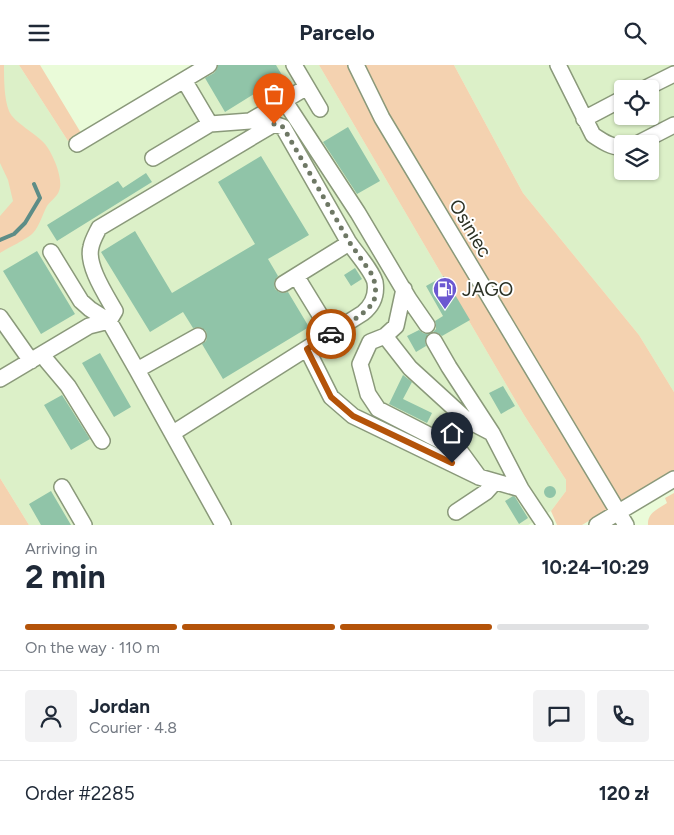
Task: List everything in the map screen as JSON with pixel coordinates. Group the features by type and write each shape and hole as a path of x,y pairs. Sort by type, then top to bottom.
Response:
{"street":[{"path":"77,144 209,65"},
{"path":"294,65 320,109"},
{"name":"Osiniec","path":"356,65 382,119 622,519"},
{"path":"558,65 593,135 603,142 614,146"},
{"path":"659,82 674,74"},
{"path":"184,80 210,124"},
{"path":"153,158 210,124 250,121 307,87"},
{"path":"284,100 358,213 409,299 427,325"},
{"path":"584,119 614,103"},
{"path":"0,379 89,326 109,321 115,311 96,275 91,261 90,249 99,228 274,124 283,127 350,243 373,276 376,291 374,300 363,313 173,433"},
{"path":"655,135 674,125"},
{"path":"283,284 350,243"},
{"path":"51,252 81,301 109,321 223,525"},
{"path":"297,276 331,333"},
{"path":"404,289 396,326 385,336 370,342 360,364 368,394 378,409 460,451 479,477"},
{"path":"0,317 37,357 47,361 68,386 102,441"},
{"path":"137,370 198,336"},
{"path":"385,336 410,368 468,420 492,433"},
{"path":"434,341 492,433 521,489 544,525"},
{"path":"307,349 331,397 353,416 479,477 521,489"},
{"path":"597,525 622,519 674,479"},
{"path":"456,512 486,492 495,481"},
{"path":"62,487 84,525"}],"shaded area":[{"path":"0,65 19,65 68,141 195,65 319,65 524,415 566,480 566,491 551,511 528,525 29,525 0,478"},
{"path":"0,65 4,65 5,95 9,111 15,120 41,140 48,148 59,173 60,186 58,193 47,206 33,233 0,253 0,216 13,201 8,180 0,163"},
{"path":"19,65 40,65 81,133 68,141"},
{"path":"319,65 454,65 523,193 639,335 674,392 674,470 582,525 557,525 551,511 566,491 566,480 524,415"},
{"path":"454,65 674,65 674,392 639,335 523,193"},
{"path":"0,478 29,525 0,525"},
{"path":"674,493 674,525 648,525 651,514 667,503 665,498"}],"building":[{"path":"218,65 276,65 289,87 263,102 257,92 225,112 205,78 214,73"},
{"path":"348,127 380,181 357,194 323,142"},
{"path":"261,156 309,235 268,259 278,276 274,284 275,289 279,292 288,292 309,327 223,379 202,344 206,341 206,331 199,327 193,328 183,312 150,332 101,252 135,231 172,293 255,244 218,182"},
{"path":"146,173 152,182 57,241 47,225 118,181 123,188"},
{"path":"37,251 75,314 41,334 3,271"},
{"path":"355,268 362,279 351,286 344,275"},
{"path":"444,276 470,320 442,336 433,332 436,329 435,321 443,316 426,286"},
{"path":"419,330 428,334 425,341 426,346 416,352 407,336"},
{"path":"100,353 131,407 114,417 82,363"},
{"path":"403,375 412,382 403,399 432,413 427,423 389,404"},
{"path":"503,386 515,406 501,414 489,393"},
{"path":"62,395 90,439 71,450 44,405"},
{"path":"548,486 552,486 556,492 552,498 548,498 544,494 544,490"},
{"path":"51,491 71,525 41,525 29,504"},
{"path":"513,496 528,518 519,524 505,501"}],"waterway":[{"path":"0,240 14,234 25,223 40,198 34,184"}],"way so far":[{"path":"274,124 283,127 350,243 373,276 375,283 376,291 370,307 331,334"}],"place":[{"name":"JAGO","path":"445,310"}],"route":[{"path":"331,334 307,349 331,397 353,416 452,463"}]}
